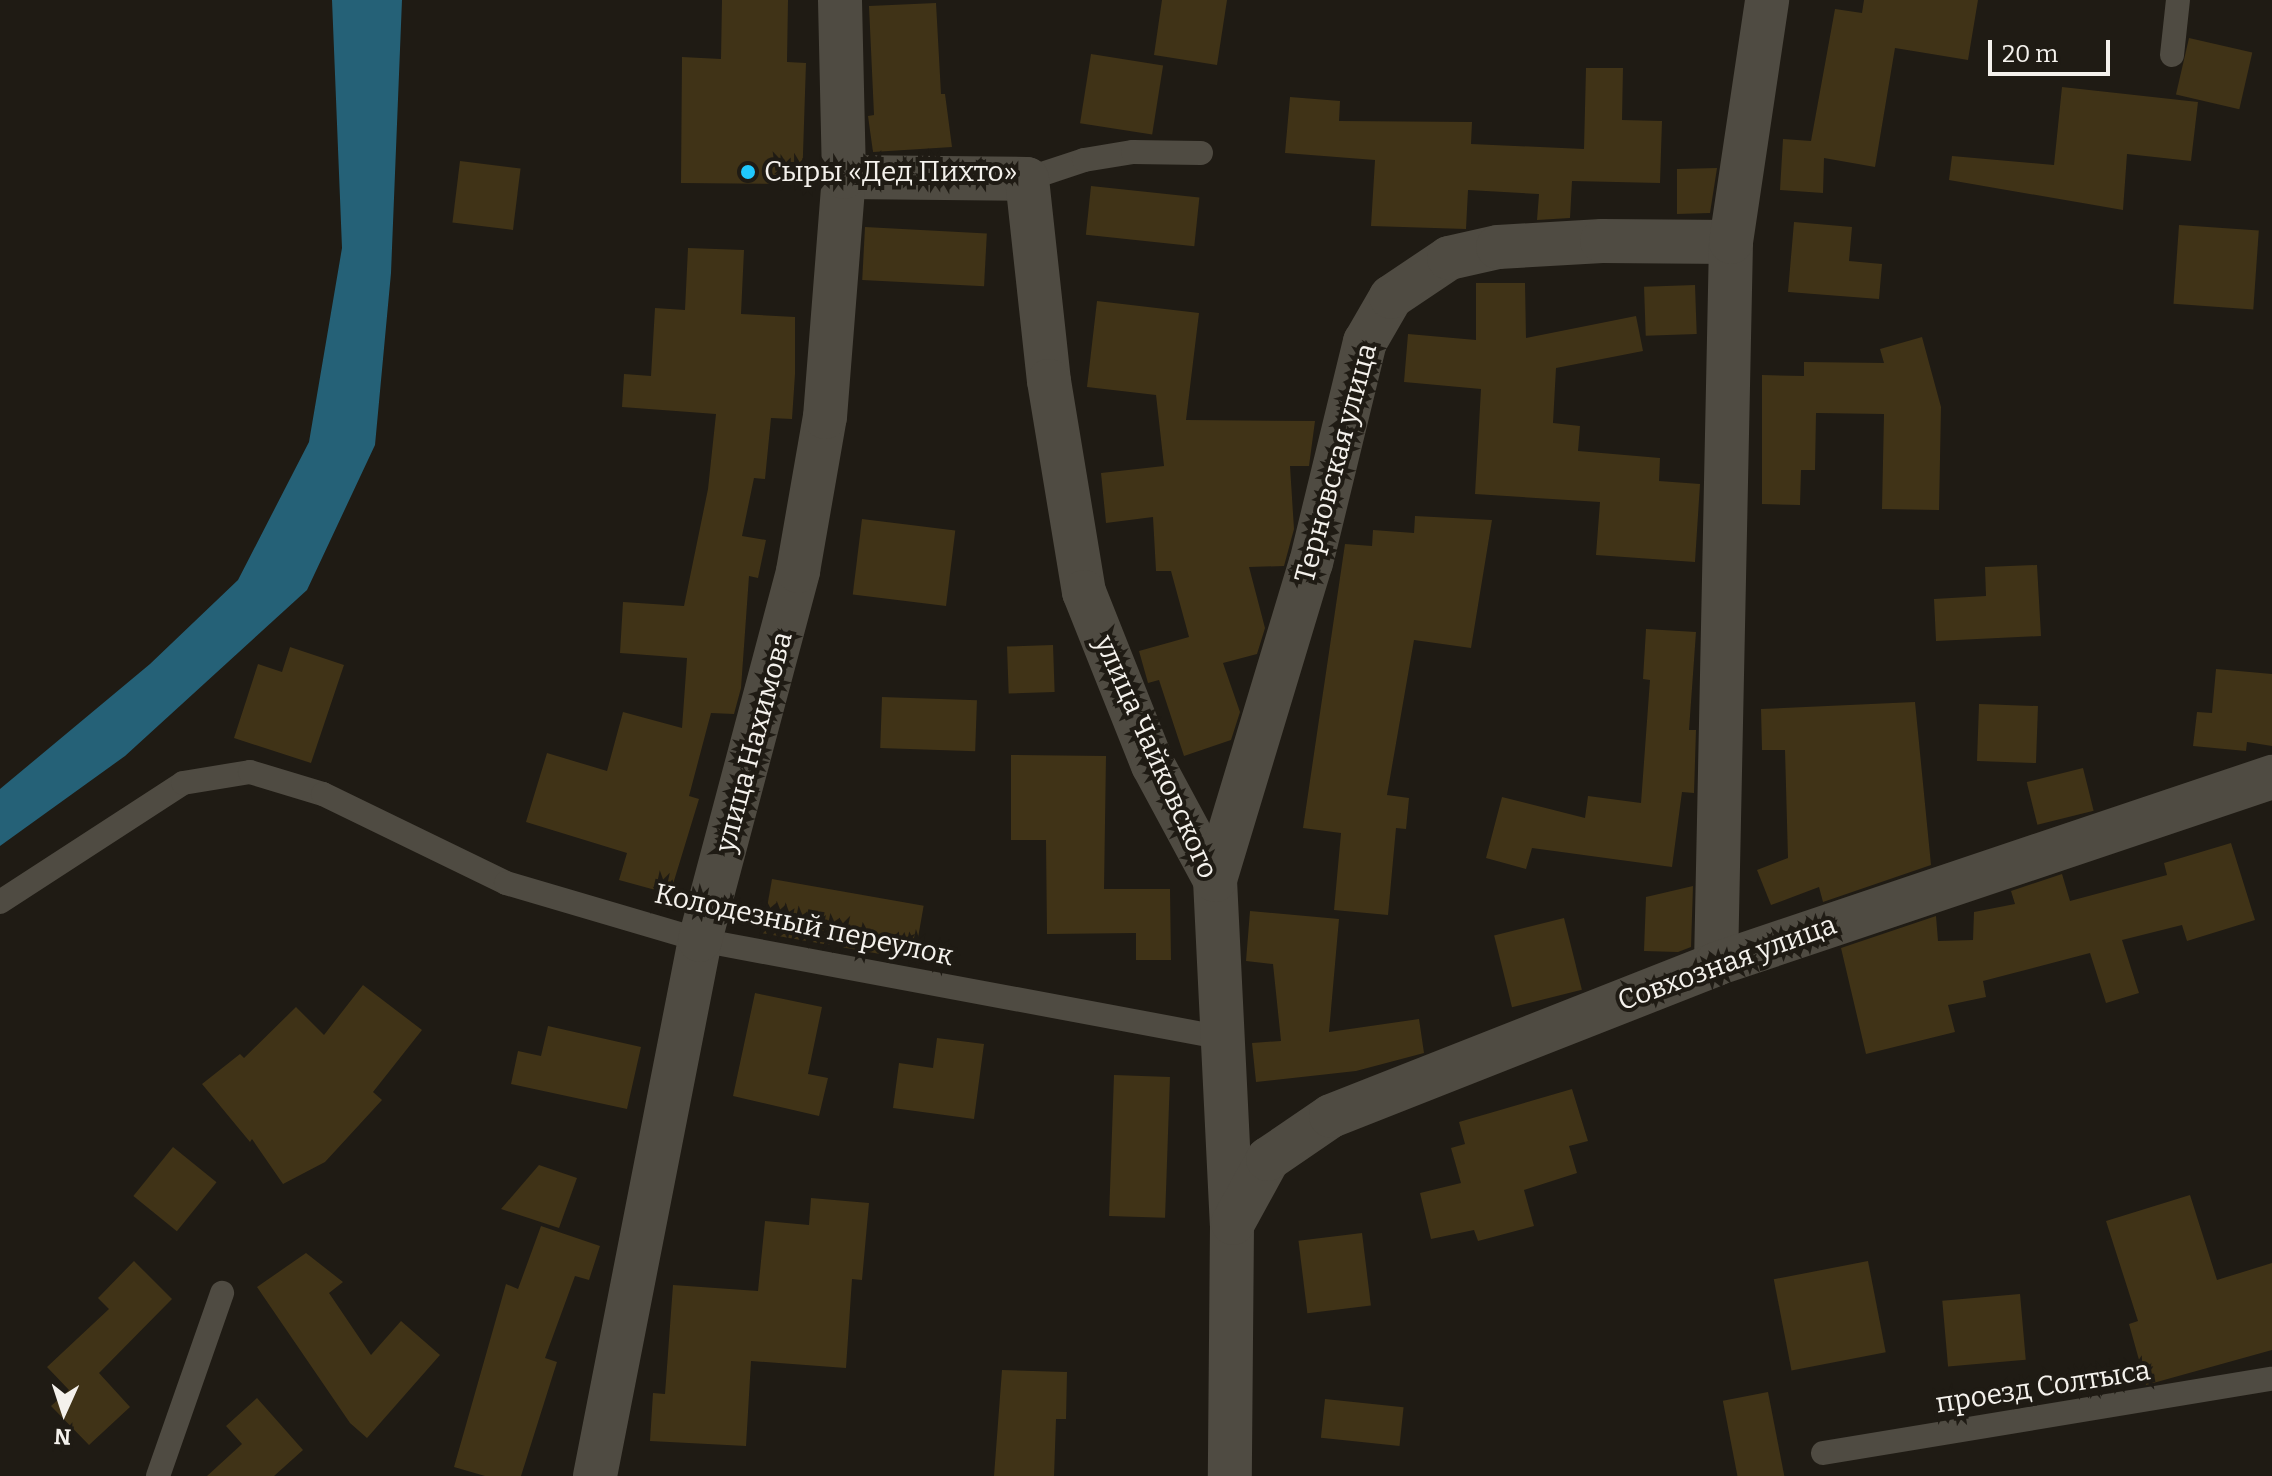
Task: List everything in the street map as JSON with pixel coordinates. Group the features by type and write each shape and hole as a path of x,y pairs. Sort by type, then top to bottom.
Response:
{"street":[{"name":"улица Нахимова","path":"595,1476 700,940 798,571 825,417 844,177 840,0"},
{"path":"1716,964 1731,242 1767,0"},
{"path":"844,177 1027,179"},
{"name":"улица Чайковского","path":"1027,179 1049,381 1084,592 1153,765 1215,880 1232,1225 1230,1476"},
{"name":"Терновская улица","path":"1215,880 1311,563 1365,342 1391,297 1449,258 1498,247 1731,242"},
{"name":"Совхозная улица","path":"1232,1225 1268,1159 1331,1116 1716,964 2272,777"}],"lane":[{"path":"2172,55 2178,0"},
{"path":"1027,179 1084,160 1133,152 1201,153"},
{"name":"Колодезный переулок","path":"0,902 183,783 250,772 323,794 506,883 700,940 1224,1038"},
{"path":"158,1476 222,1293"},
{"name":"проезд Солтыса","path":"1823,1453 2272,1379"}],"water":[{"path":"332,0 402,0 391,273 375,445 307,590 125,756 0,846 0,789 150,664 238,580 309,442 342,248"}],"building":[{"path":"722,0 788,0 787,62 806,63 802,184 681,183 682,57 721,59"},
{"path":"1162,0 1227,0 1217,65 1154,55"},
{"path":"1864,0 1978,0 1968,60 1895,48 1875,167 1824,158 1823,193 1780,190 1783,139 1811,141 1835,9 1862,13"},
{"path":"936,3 941,94 945,94 952,147 873,152 868,116 874,115 869,6"},
{"path":"2189,38 2252,53 2239,109 2176,95"},
{"path":"1091,54 1163,65 1152,135 1080,123"},
{"path":"1586,68 1623,68 1622,120 1662,121 1660,183 1572,181 1570,218 1537,220 1539,194 1468,190 1466,229 1371,226 1375,160 1285,153 1290,97 1340,101 1339,121 1472,122 1471,144 1584,149"},
{"path":"2062,87 2198,102 2191,161 2127,154 2123,210 1949,180 1952,156 2054,165"},
{"path":"460,161 521,168 513,230 452,223"},
{"path":"1717,168 1710,213 1677,214 1677,169"},
{"path":"1091,186 1199,197 1194,246 1086,235"},
{"path":"1794,222 1852,227 1849,261 1882,264 1879,299 1788,292"},
{"path":"2179,225 2259,231 2253,309 2173,304"},
{"path":"865,227 987,233 984,286 862,280"},
{"path":"688,248 744,250 741,314 795,317 795,374 792,419 771,418 765,479 754,478 742,536 766,540 758,578 749,576 741,688 734,714 711,713 689,796 699,799 670,894 619,880 627,853 526,822 547,753 607,771 623,712 682,728 687,658 620,653 623,602 684,606 708,489 716,414 622,407 624,374 651,376 655,308 685,310"},
{"path":"1476,283 1525,283 1526,338 1636,316 1643,351 1556,368 1553,423 1580,426 1578,451 1660,458 1659,481 1700,484 1695,562 1596,555 1600,502 1475,494 1481,389 1404,382 1408,334 1476,340"},
{"path":"1695,285 1697,334 1646,336 1644,287"},
{"path":"1097,301 1199,313 1186,420 1315,421 1309,466 1290,466 1294,529 1284,566 1249,567 1265,628 1257,654 1223,663 1240,712 1231,740 1184,756 1159,680 1148,683 1139,651 1189,637 1171,571 1156,571 1153,517 1106,523 1101,473 1164,466 1156,395 1087,387"},
{"path":"1922,337 1941,407 1939,510 1882,509 1884,414 1816,413 1815,470 1801,470 1800,505 1762,504 1762,375 1804,376 1804,362 1884,363 1880,349"},
{"path":"1415,516 1492,520 1471,648 1414,640 1387,795 1409,798 1406,829 1396,828 1388,915 1334,910 1341,833 1303,828 1345,544 1372,546 1373,530 1414,533"},
{"path":"862,519 955,530 946,606 853,594"},
{"path":"2037,565 2041,636 1936,641 1934,599 1986,596 1985,567"},
{"path":"1646,629 1696,632 1689,730 1696,730 1694,793 1682,792 1672,867 1532,848 1526,869 1486,858 1502,797 1585,818 1588,796 1641,803 1650,680 1643,679"},
{"path":"1053,645 1055,692 1009,694 1007,647"},
{"path":"290,647 344,665 311,763 234,738 258,664 282,672"},
{"path":"2216,669 2272,674 2272,746 2247,742 2246,751 2193,746 2197,712 2212,713"},
{"path":"882,697 977,700 975,751 880,748"},
{"path":"1915,702 1931,865 1823,902 1819,887 1771,905 1757,870 1788,858 1785,750 1762,750 1761,709"},
{"path":"1979,704 2038,706 2036,763 1977,761"},
{"path":"1011,755 1106,756 1104,889 1170,889 1171,960 1136,960 1136,933 1047,934 1046,840 1011,840"},
{"path":"2083,768 2094,811 2037,825 2027,782"},
{"path":"2231,843 2255,920 2187,941 2182,925 2122,940 2139,993 2106,1003 2090,953 1983,981 1986,997 1948,1005 1955,1032 1866,1054 1841,948 1936,916 1938,941 1973,940 1974,912 2015,904 2011,891 2062,874 2070,901 2167,875 2164,863"},
{"path":"772,879 924,906 914,960 762,933"},
{"path":"1693,886 1691,947 1678,952 1644,951 1646,897"},
{"path":"1250,911 1339,919 1329,1032 1419,1019 1424,1053 1356,1071 1256,1082 1252,1043 1281,1041 1273,964 1246,961"},
{"path":"1564,918 1582,990 1512,1007 1494,935"},
{"path":"363,985 422,1030 373,1092 382,1100 325,1162 283,1184 252,1139 250,1142 202,1084 240,1054 244,1058 296,1007 324,1035"},
{"path":"755,993 822,1007 808,1074 828,1078 819,1116 733,1096"},
{"path":"548,1026 641,1047 627,1109 511,1084 518,1051 541,1056"},
{"path":"937,1038 984,1044 974,1119 893,1108 899,1063 933,1068"},
{"path":"1114,1075 1170,1077 1165,1218 1109,1216"},
{"path":"1572,1089 1588,1141 1569,1146 1577,1173 1524,1190 1534,1226 1478,1241 1474,1230 1431,1239 1420,1193 1461,1183 1451,1148 1465,1144 1459,1122"},
{"path":"173,1147 217,1182 177,1231 133,1196"},
{"path":"539,1165 577,1178 559,1228 501,1209"},
{"path":"2190,1195 2217,1280 2272,1263 2272,1350 2146,1385 2129,1324 2138,1321 2106,1221"},
{"path":"811,1198 869,1203 862,1280 852,1279 846,1368 751,1361 746,1446 650,1441 653,1393 665,1394 673,1285 758,1291 765,1221 809,1225"},
{"path":"541,1226 600,1246 589,1280 575,1276 545,1358 557,1362 521,1476 485,1476 454,1467 506,1284 518,1289"},
{"path":"1362,1233 1371,1305 1307,1313 1298,1241"},
{"path":"306,1253 343,1282 329,1293 371,1355 401,1321 440,1355 367,1438 350,1423 257,1287"},
{"path":"134,1261 172,1299 99,1373 130,1407 89,1445 51,1406 69,1390 47,1367 109,1309 98,1298"},
{"path":"1868,1261 1886,1352 1792,1371 1774,1279"},
{"path":"2020,1294 2026,1360 1948,1367 1942,1301"},
{"path":"1002,1370 1067,1372 1066,1419 1056,1419 1054,1476 994,1476"},
{"path":"1768,1392 1784,1476 1737,1476 1723,1401"},
{"path":"257,1398 303,1450 274,1476 207,1476 242,1444 226,1426"},
{"path":"1325,1399 1404,1407 1399,1446 1321,1438"}],"place":[{"name":"Сыры «Дед Пихто»","path":"748,172"}]}
